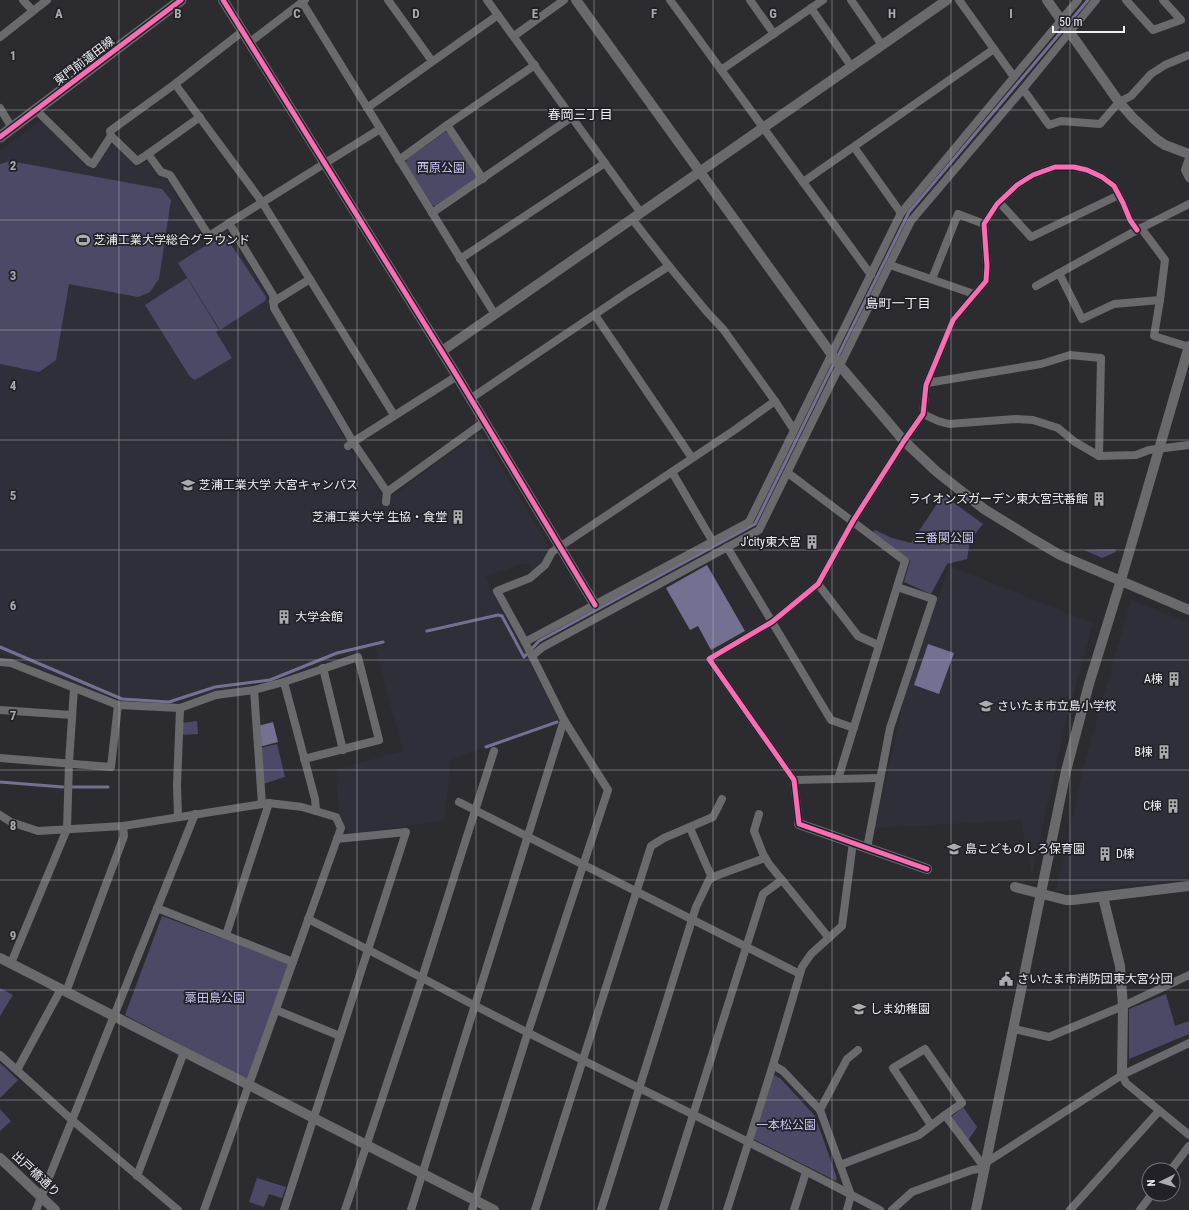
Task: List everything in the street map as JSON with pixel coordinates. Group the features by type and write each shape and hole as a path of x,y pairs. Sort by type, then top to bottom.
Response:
{"main road":[{"name":"東門前蓮田線","path":"0,137 181,0"}],"street":[{"path":"23,0 33,12"},
{"path":"0,37 47,0"},
{"path":"223,0 244,30 250,42 458,376 470,399 595,605"},
{"path":"388,0 432,61"},
{"path":"487,0 605,163 636,216 669,266 707,312 724,329 794,430"},
{"path":"514,36 564,0"},
{"path":"576,0 840,366 904,441 937,472 984,509 1060,555 1189,610"},
{"path":"670,0 871,275"},
{"path":"750,0 774,34"},
{"path":"721,70 823,0"},
{"path":"851,0 882,45"},
{"path":"442,350 947,0"},
{"path":"959,0 1014,77"},
{"path":"1047,0 1119,102 1133,118 1156,139 1165,145 1189,154"},
{"path":"525,642 749,522 901,213 1078,0"},
{"path":"532,656 543,647 759,530 911,220 1023,89 1096,0"},
{"path":"1126,0 1153,30 1181,20 1163,0"},
{"path":"250,42 303,1 367,108 494,313"},
{"path":"811,8 851,66"},
{"path":"367,108 498,15"},
{"path":"36,110 89,162 93,164 111,136 110,131 244,30"},
{"path":"803,182 994,49"},
{"path":"1023,89 1049,125 1061,121 1100,124 1119,102 1131,96 1151,74 1165,65 1189,55"},
{"path":"399,160 447,125 535,65"},
{"path":"174,84 262,202 394,415"},
{"path":"0,108 12,128"},
{"path":"111,136 138,161 200,117"},
{"path":"432,214 572,117"},
{"path":"447,125 483,178"},
{"path":"148,154 161,172 170,174 208,236 380,129"},
{"path":"854,147 901,213"},
{"path":"1189,158 1185,170 1189,178"},
{"path":"460,259 605,163"},
{"path":"926,869 799,824 794,780 709,659 772,622 818,584 853,521 923,414 927,383 953,320 986,281 988,266 984,224 999,202 1017,185 1033,175 1055,167 1074,167 1087,170 1102,177 1114,186 1130,220 1165,260 1154,336 1189,347 1066,771 976,1210"},
{"path":"999,202 1032,236 1119,195"},
{"path":"1036,286 1139,229 1189,204"},
{"path":"932,279 958,214 984,224"},
{"path":"228,223 273,295 274,308 350,444 387,492 386,502"},
{"path":"890,265 974,294"},
{"path":"470,399 595,314 669,266"},
{"path":"1059,273 1082,319 1114,304 1160,300"},
{"path":"273,302 310,278"},
{"path":"595,314 692,458"},
{"path":"927,383 1041,364 1070,355 1101,358 1099,456"},
{"path":"350,444 458,376"},
{"path":"473,1205 528,1032 608,790 564,720 525,642 497,591 530,578 545,565 552,552 560,546 672,472 775,401"},
{"path":"923,414 949,424 1015,419 1033,420 1058,428 1075,442 1099,456 1136,455 1149,450 1189,445"},
{"path":"387,492 484,422"},
{"path":"672,472 713,542"},
{"path":"788,473 905,561 838,779"},
{"path":"727,548 831,720 854,728"},
{"path":"818,584 858,636 878,645"},
{"path":"867,848 890,728 933,599 897,587"},
{"path":"0,662 11,663 118,705 180,708 216,695 254,690 284,682 358,657 379,740 304,759"},
{"path":"323,668 343,750"},
{"path":"284,682 315,799 316,811"},
{"path":"11,964 67,829 69,763 74,688"},
{"path":"226,935 265,804 254,690"},
{"path":"0,758 111,767 118,705"},
{"path":"178,817 177,786 180,708"},
{"path":"0,710 72,716"},
{"path":"411,1210 564,720"},
{"path":"345,1210 422,978 494,751"},
{"path":"794,780 880,778"},
{"path":"535,1210 651,846 664,838 713,817 722,799"},
{"path":"458,802 800,974"},
{"path":"0,815 11,822 38,831 123,826 265,804 302,807 336,817 341,828 204,1210"},
{"path":"36,1210 195,814"},
{"path":"759,814 754,831 765,858 829,938"},
{"path":"17,1070 63,990 124,836 123,826"},
{"path":"690,828 712,878"},
{"path":"284,1210 406,832 337,839"},
{"path":"727,1210 802,967 811,954 842,926 853,842"},
{"path":"600,1210 696,907 710,878 765,858"},
{"path":"663,1210 745,946 763,894 782,880"},
{"path":"1015,888 1066,900 1189,886"},
{"path":"1102,897 1120,966 1123,1006 1122,1075 1126,1083 1189,1135"},
{"path":"157,908 293,962"},
{"path":"308,920 583,1060 749,1142 880,1210"},
{"path":"0,958 367,1145 422,1174 473,1205 494,1210"},
{"path":"1014,1029 1049,1037 1123,1006 1189,975"},
{"path":"276,1010 340,1036"},
{"path":"892,1210 912,1192 986,1165 1122,1075 1189,1043"},
{"path":"840,1165 919,1135 962,1103 925,1049 893,1068 932,1125"},
{"path":"820,1110 847,1059 858,1050"},
{"path":"137,1176 184,1052"},
{"path":"0,1055 72,1120 178,1210"},
{"path":"773,1065 783,1071 820,1110 852,1195 847,1210"},
{"path":"1070,1210 1160,1111"},
{"path":"945,1115 986,1165"},
{"path":"1177,1162 1189,1146"},
{"name":"出戸橋通り","path":"0,1158 55,1210"},
{"path":"794,1210 806,1172"}],"shaded area":[{"name":"芝浦工業大学 大宮キャンパス","path":"41,120 84,164 95,169 109,145 114,145 138,167 144,163 148,163 159,178 165,177 207,242 226,230 270,298 270,306 350,448 386,501 480,431 549,547 543,561 532,570 527,563 485,576 559,719 451,760 444,821 354,833 347,832 339,818 336,769 403,751 375,647 325,661 273,681 204,694 168,704 122,701 0,653 0,151"},
{"path":"707,565 745,631 711,650 698,626 690,630 666,588"},
{"name":"さいたま市立島小学校","path":"949,566 1093,623 1065,725 1032,876 1021,820 875,828 907,688"},
{"path":"1131,600 1189,623 1189,867 1186,879 1103,889 1056,891 1084,766"},
{"path":"928,644 954,653 939,694 914,685"},
{"path":"273,722 278,742 259,747 258,726"}],"green space":[{"name":"西原公園","path":"445,132 448,133 478,178 437,207 432,205 406,163 407,159"},
{"name":"芝浦工業大学総合グラウンド","path":"10,161 162,189 171,200 159,279 150,292 138,297 69,284 56,360 39,372 0,364 0,164"},
{"path":"224,234 266,297 265,301 220,330 178,263"},
{"path":"187,278 219,330 216,332 232,358 195,380 190,377 145,305"},
{"name":"三番関公園","path":"943,495 983,524 970,540 967,559 947,564 931,594 904,582 910,561 873,532 875,530 892,538 911,543"},
{"path":"1115,549 1116,552 1102,558 1084,550"},
{"path":"197,721 198,734 181,735 182,723"},
{"path":"277,744 285,777 263,784 260,748"},
{"name":"藁田島公園","path":"162,916 291,964 248,1080 125,1015"},
{"path":"0,988 13,995 0,1016"},
{"path":"1166,994 1175,1026 1189,1021 1189,1034 1129,1059 1129,1009"},
{"path":"0,1063 18,1080 0,1098"},
{"name":"一本松公園","path":"774,1075 780,1078 815,1116 837,1178 836,1181 753,1139"},
{"path":"963,1107 977,1127 967,1142 950,1118"},
{"path":"0,1109 11,1121 0,1131"},
{"path":"257,1178 286,1187 282,1198 269,1194 264,1207 249,1202"}],"waterway":[{"path":"837,358 909,212 1088,0"},
{"path":"427,631 498,615 502,616 524,657 539,641 755,524 834,363"},
{"path":"0,647 122,699 169,702 215,687 270,680 337,653 383,642"},
{"path":"486,747 557,722"},
{"path":"0,782 63,787"},
{"path":"72,787 108,787"}],"cycle path":[{"path":"0,137 181,0"},
{"path":"223,0 457,376 595,605"},
{"path":"927,869 799,824 794,780 709,659 772,622 818,584 853,521 923,414 926,385 953,320 986,281 987,266 984,224 997,204 1017,185 1033,175 1055,167 1074,167 1087,170 1102,177 1114,186 1130,220 1137,230"}],"place":[{"name":"芝浦工業大学総合グラウンド","path":"83,240"},
{"name":"芝浦工業大学 大宮キャンパス","path":"188,485"},
{"name":"ライオンズガーデン東大宮弐番館","path":"1099,499"},
{"name":"芝浦工業大学 生協・食堂","path":"458,517"},
{"name":"J'city東大宮","path":"812,542"},
{"name":"大学会館","path":"284,617"},
{"name":"A棟","path":"1174,679"},
{"name":"さいたま市立島小学校","path":"986,706"},
{"name":"B棟","path":"1164,752"},
{"name":"C棟","path":"1173,806"},
{"name":"島こどものしろ保育園","path":"954,849"},
{"name":"D棟","path":"1105,854"},
{"name":"さいたま市消防団東大宮分団","path":"1006,979"},
{"name":"しま幼稚園","path":"859,1009"}],"district":[{"name":"春岡三丁目","path":"580,114"},
{"name":"島町一丁目","path":"898,303"}]}
